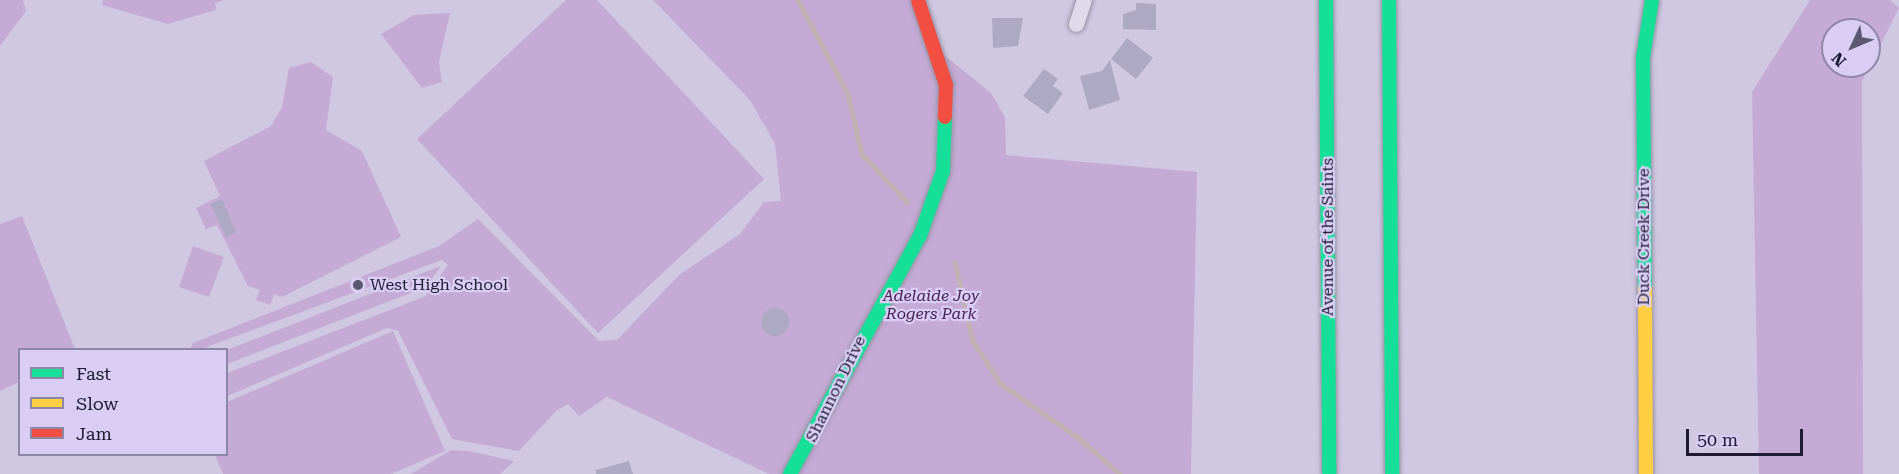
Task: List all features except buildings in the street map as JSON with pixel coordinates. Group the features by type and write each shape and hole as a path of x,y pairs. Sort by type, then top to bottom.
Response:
{"main road":[{"name":"Shannon Drive","path":"790,474 817,432 853,350 920,236 943,171 946,85 918,0"},
{"name":"Avenue of the Saints","path":"1326,0 1329,474"},
{"path":"1389,0 1392,474"},
{"name":"Duck Creek Drive","path":"1646,474 1643,58 1652,0"}],"street":[{"path":"1076,24 1084,0"}],"green space":[{"path":"0,0 23,0 26,11 0,46"},
{"path":"103,0 224,0 215,3 216,10 168,24 102,5"},
{"path":"566,0 597,0 764,179 598,333 417,139"},
{"name":"Adelaide Joy Rogers Park","path":"653,0 918,0 939,51 991,93 1005,117 1006,155 1197,172 1191,474 769,474 607,397 579,416 568,404 556,411 519,451 452,439 398,331 387,328 228,396 228,373 426,296 448,265 442,260 204,348 191,348 193,343 439,246 478,219 599,341 617,340 679,275 740,234 764,202 781,201 775,144 750,100"},
{"path":"1810,0 1890,0 1899,8 1881,44 1881,18 1821,18 1821,78 1864,78 1863,474 1759,474 1752,92"},
{"path":"450,13 439,62 442,82 422,88 381,34 414,15"},
{"path":"311,62 333,77 326,130 362,151 401,237 282,297 274,294 270,305 256,300 260,290 248,286 217,225 206,229 196,208 220,196 204,161 271,126 282,107 289,68"},
{"path":"22,216 75,348 18,348 18,382 0,391 0,224"},
{"path":"193,246 224,257 209,297 179,287"},
{"path":"441,266 426,287 228,364 228,350"},
{"path":"393,331 445,451 391,474 223,474 215,456 228,456 228,402"},
{"path":"451,450 469,451 514,461 500,474 411,474"}],"waterway":[{"path":"798,0 848,94 862,154 907,202"},
{"path":"955,262 973,341 1001,384 1079,438 1120,474"}],"traffic: fast":[{"path":"1326,0 1329,474"},
{"path":"1389,0 1392,474"},
{"path":"1645,289 1643,58 1652,0"},
{"path":"790,474 920,236 943,171 945,117"}],"traffic: slow":[{"path":"1645,289 1646,474"}],"traffic: jam":[{"path":"918,0 946,85 945,117"}],"place":[{"name":"West High School","path":"358,285"}]}
